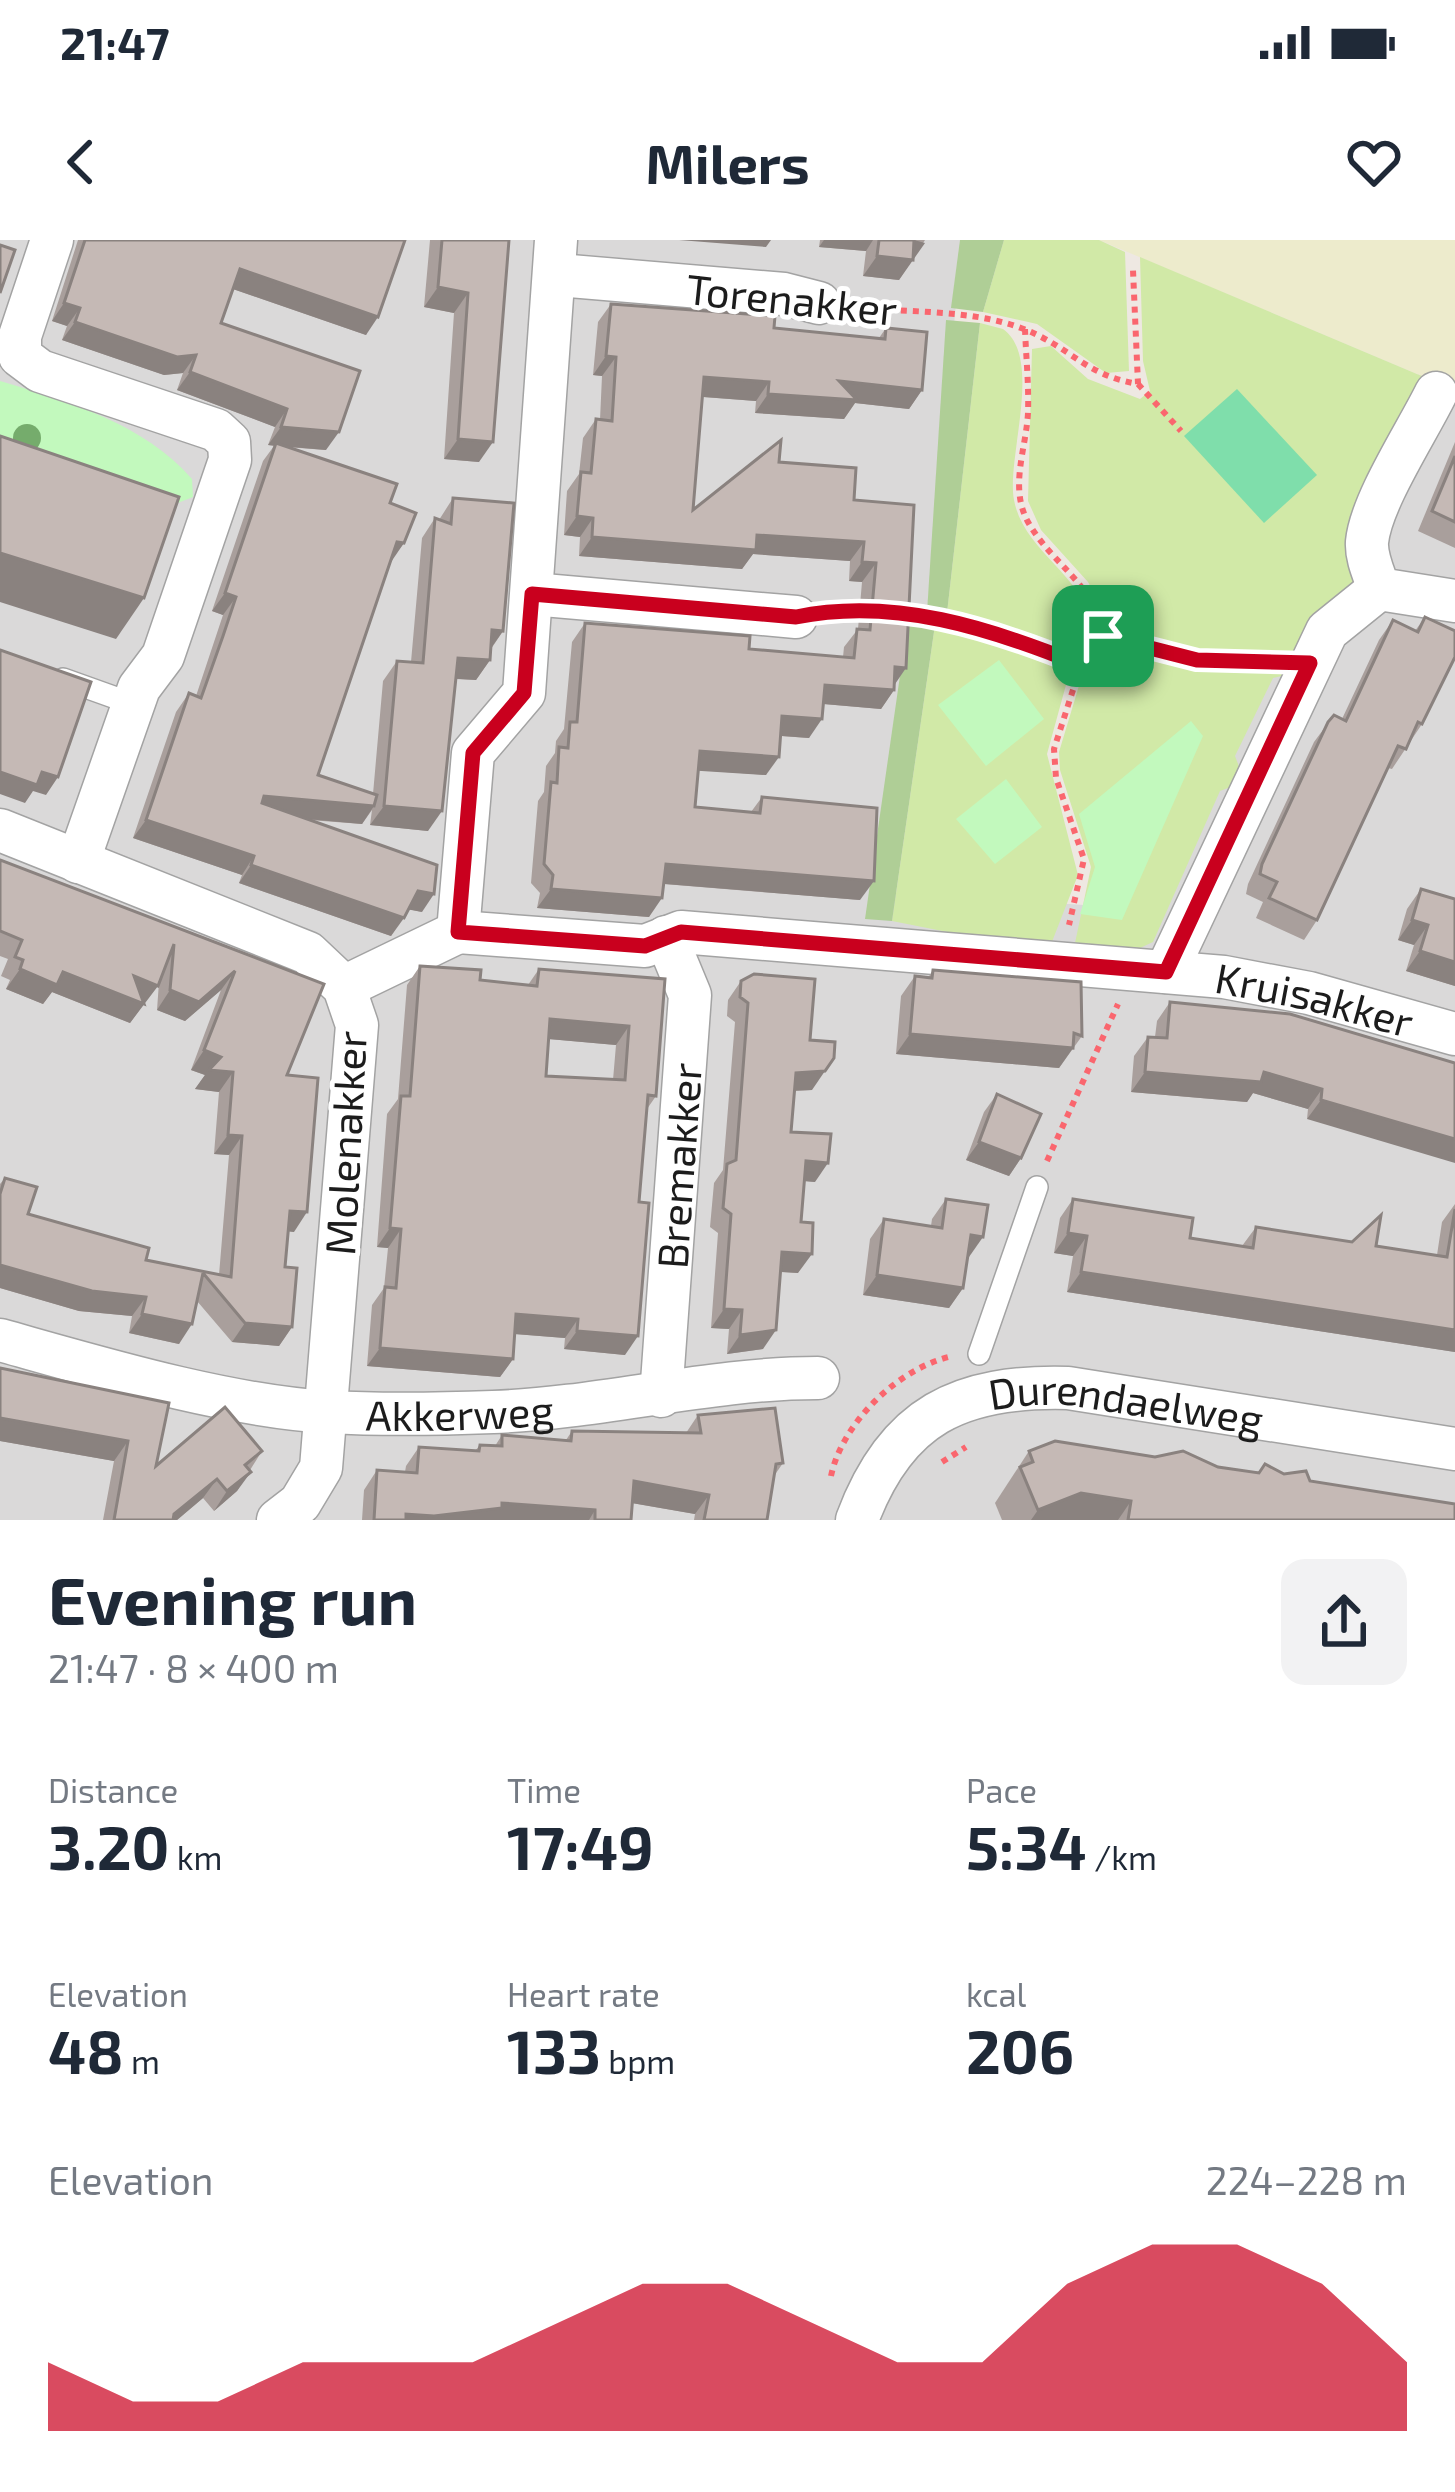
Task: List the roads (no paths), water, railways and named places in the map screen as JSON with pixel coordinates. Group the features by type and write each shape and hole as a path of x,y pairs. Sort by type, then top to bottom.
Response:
{"street":[{"path":"52,240 10,358 216,430 229,442 230,460 163,656 134,704 78,862"},
{"name":"Torenakker","path":"458,932 473,753 524,693 557,258 819,303"},
{"path":"1379,589 1367,539 1436,393"},
{"path":"1150,971 1327,631 1379,589 1455,601"},
{"path":"532,594 796,617"},
{"name":"Molenakker","path":"0,830 308,953 344,987 357,1025 321,1468 300,1503 278,1520"},
{"path":"344,987 458,932"},
{"name":"Kruisakker","path":"458,932 645,946 681,932 1263,982 1455,1034"},
{"name":"Bremakker","path":"661,1396 690,995 666,937"},
{"name":"Akkerweg","path":"0,1340 134,1378 325,1412 496,1412 661,1396 777,1378 818,1378"},
{"name":"Durendaelweg","path":"856,1520 873,1477 906,1435 924,1420 983,1392 1068,1388 1455,1449"}],"lane":[{"path":"44,672 134,704"},
{"path":"979,1354 1037,1187"}]}
